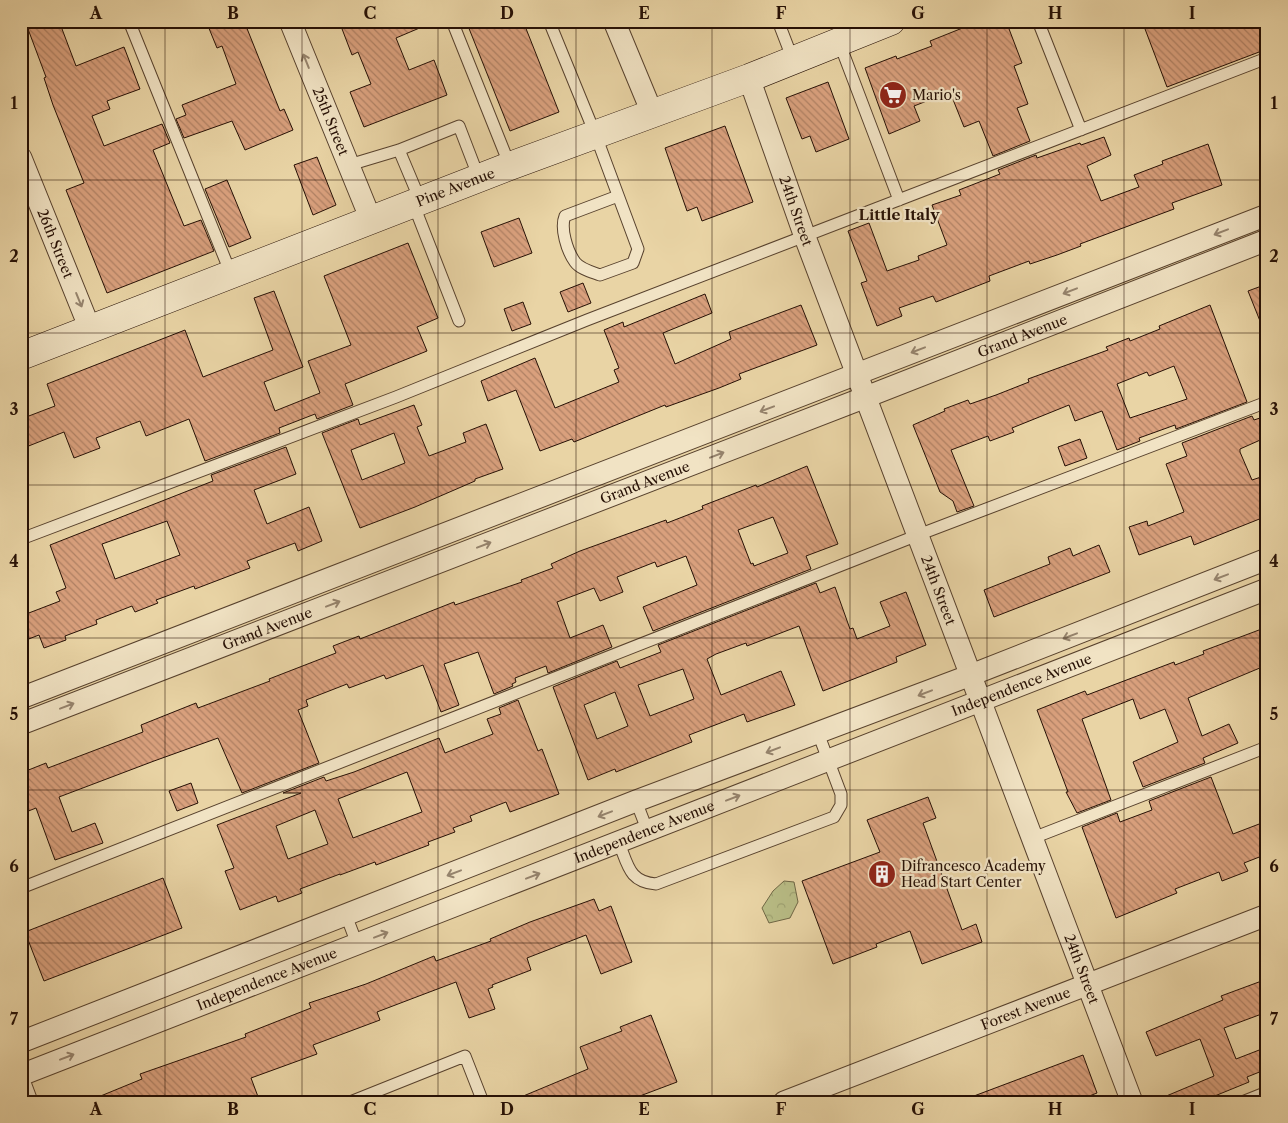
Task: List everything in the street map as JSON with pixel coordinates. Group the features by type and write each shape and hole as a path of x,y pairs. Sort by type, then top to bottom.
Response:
{"main road":[{"name":"Pine Avenue","path":"21,356 510,166 653,115 891,21"}],"street":[{"name":"25th Street","path":"290,21 371,220"},
{"path":"614,21 653,115"},
{"name":"24th Street","path":"749,78 805,237 1132,1102"},
{"name":"26th Street","path":"21,158 90,329"},
{"path":"531,514 857,374 1267,215"},
{"name":"Grand Avenue","path":"21,724 229,631 531,514 866,397 1267,240"},
{"name":"Independence Avenue","path":"21,1042 636,801 971,675 1267,559"},
{"name":"Independence Avenue","path":"21,1075 1267,589"},
{"path":"21,698 229,631"},
{"name":"Forest Avenue","path":"784,1102 1267,915"},
{"path":"21,1086 27,1102"}],"lane":[{"path":"129,21 231,274"},
{"path":"452,21 510,166"},
{"path":"550,21 596,136 638,249 633,263 600,275 582,268 575,262 562,229 562,222 565,216 618,196"},
{"path":"778,21 794,60"},
{"path":"1038,21 1081,130"},
{"path":"839,42 899,200"},
{"path":"21,539 1267,58"},
{"path":"349,165 399,150 459,126 479,178"},
{"path":"399,150 459,321"},
{"path":"1159,257 1167,279"},
{"path":"21,888 918,535 1267,402"},
{"path":"619,843 633,876 644,884 665,883 834,817 841,805 841,794 818,733"},
{"path":"1033,838 1267,747"},
{"path":"636,801 648,832"},
{"path":"346,915 357,944"},
{"path":"350,1102 465,1056 483,1102"},
{"path":"1242,1102 1267,1092"}],"green space":[{"path":"784,881 794,882 798,902 790,918 769,923 762,908 773,891"}],"building":[{"path":"25,21 59,21 76,66 124,47 140,89 107,101 110,109 92,116 104,146 162,124 170,143 153,150 184,226 201,220 214,251 107,293 66,190 84,183 53,105 44,78 46,77"},
{"path":"206,21 244,21 280,111 284,109 293,130 245,150 232,121 184,138 176,119 186,115 182,105 236,84 222,46 217,48"},
{"path":"339,21 436,21 396,38 409,70 434,60 447,95 364,127 350,92 371,84 358,52 352,55"},
{"path":"466,21 523,21 559,112 510,131"},
{"path":"980,21 1006,21 1022,63 1014,66 1028,104 1017,108 1030,141 993,156 979,121 964,127 950,92 914,106 920,121 889,134 865,68 896,56 897,59 932,46 930,41"},
{"path":"1142,21 1267,21 1267,49 1167,87"},
{"path":"828,82 849,139 816,152 810,136 802,139 786,98"},
{"path":"725,126 753,202 702,221 697,207 687,211 665,148"},
{"path":"1104,137 1111,155 1087,166 1101,201 1139,187 1134,175 1163,164 1162,161 1208,144 1222,185 1172,203 1174,209 1080,244 1081,246 1057,255 1030,264 1029,261 989,276 990,281 936,302 933,296 899,308 902,316 877,326 861,283 867,281 848,231 869,223 887,271 919,260 918,256 947,245 932,205 961,195 959,190 1000,174 998,170 1036,155 1037,158"},
{"path":"317,157 336,205 313,215 294,165"},
{"path":"227,180 251,238 229,247 205,189"},
{"path":"519,218 532,253 494,267 481,232"},
{"path":"408,243 438,318 417,327 427,351 345,384 353,405 317,419 315,414 279,428 280,433 205,461 189,419 146,436 140,421 96,438 100,448 74,458 64,432 21,449 21,419 55,406 47,384 185,330 203,377 273,350 254,298 274,291 303,367 264,382 275,411 320,393 308,361 351,345 324,276"},
{"path":"583,283 591,303 568,312 560,292"},
{"path":"1267,284 1267,336 1266,336 1248,291"},
{"path":"705,294 712,313 663,333 675,364 731,339 729,332 801,305 817,345 739,374 741,379 719,388 666,407 665,405 574,442 572,439 540,451 516,390 488,401 481,381 535,358 555,408 619,382 614,370 619,368 604,330 623,322 624,327"},
{"path":"523,302 531,324 512,331 504,309"},
{"path":"1210,305 1247,402 1176,429 1175,425 1139,438 1140,441 1117,450 1102,411 1075,421 1069,405 1012,428 1014,432 990,441 988,436 951,450 974,506 957,512 953,501 940,492 913,425 945,411 944,409 968,400 970,404 1029,382 1028,379 1108,350 1106,347 1129,338 1130,341 1160,329 1159,326","holes":["1174,366 1187,399 1130,418 1117,384 1147,372 1149,376"]},
{"path":"414,405 422,425 417,427 429,456 466,442 463,433 486,424 503,469 475,479 475,481 415,507 360,528 322,433 358,419 360,425","holes":["394,433 405,463 362,480 351,450"]},
{"path":"1252,416 1254,420 1260,418 1267,437 1240,449 1240,452 1252,480 1267,475 1267,516 1194,545 1191,536 1139,555 1129,527 1147,521 1148,526 1184,512 1166,464 1187,456 1182,443"},
{"path":"1080,439 1087,458 1065,466 1058,447"},
{"path":"286,447 296,474 254,490 267,524 309,507 322,541 298,551 295,543 247,561 250,568 195,589 194,586 156,600 158,603 135,612 132,606 96,620 97,624 65,636 66,640 44,648 39,635 21,642 21,616 60,601 56,592 66,588 50,545 213,481 211,475","holes":["167,521 180,555 115,579 102,544"]},
{"path":"807,466 838,544 806,556 811,569 653,631 643,607 697,585 686,556 657,567 655,562 617,577 623,592 600,601 594,588 557,602 570,638 603,625 612,647 548,673 546,666 515,678 516,682 512,684 513,686 494,694 478,652 444,664 459,705 441,712 423,665 386,679 384,675 349,688 347,684 306,700 308,706 298,710 319,763 242,793 218,738 59,797 72,832 95,823 103,843 55,860 36,808 21,814 21,773 46,763 48,768 143,732 141,725 196,703 198,708 270,681 269,679 336,653 333,646 359,636 360,639 454,602 455,605 522,582 521,580 553,568 551,564 580,551 666,520 667,523 703,509 702,506 756,485 757,487","holes":["773,517 788,553 754,566 753,563 751,564 738,530"]},
{"path":"1099,545 1110,572 994,617 984,590 1050,564 1048,557 1070,548 1073,556"},
{"path":"816,583 820,593 835,587 850,629 853,628 857,639 890,626 880,602 906,592 926,645 896,657 897,662 823,691 799,626 747,646 746,643 716,654 707,659 721,695 781,671 795,705 747,722 744,714 689,735 692,742 616,772 615,769 588,780 553,687 617,661 620,668 661,652 658,645","holes":["683,669 694,699 650,716 638,685","615,692 628,726 597,739 584,705"]},
{"path":"1267,627 1267,665 1188,698 1202,736 1229,724 1238,743 1203,758 1205,763 1143,787 1133,762 1178,742 1165,709 1140,719 1133,699 1082,719 1111,800 1077,813 1066,792 1068,792 1037,710 1085,691 1087,695 1174,662 1175,665 1204,654 1203,651"},
{"path":"518,700 538,751 542,749 559,794 510,812 506,802 470,816 472,821 453,828 455,832 428,842 429,845 376,865 375,862 300,889 302,893 278,902 276,896 240,910 225,871 234,868 217,825 301,793 283,793 324,777 326,781 354,772 439,738 445,753 493,734 487,719 501,714 499,708","holes":["407,772 422,812 353,838 338,799","315,810 328,844 288,859 276,826"]},
{"path":"1211,777 1233,834 1267,821 1267,854 1244,863 1248,871 1222,881 1219,872 1175,889 1177,893 1116,918 1082,827 1117,813 1120,822 1152,810 1149,801"},
{"path":"191,783 198,803 177,811 169,791"},
{"name":"Difrancesco Academy Head Start Center","path":"928,797 936,818 923,823 962,930 976,924 982,942 922,964 910,931 876,944 877,947 833,964 802,881 880,852 867,820"},
{"path":"163,878 182,928 44,981 25,932"},
{"path":"594,899 599,911 611,906 632,962 601,974 586,935 527,958 531,970 492,985 493,987 488,989 495,1009 469,1018 456,982 377,1012 380,1020 313,1045 317,1054 251,1078 260,1102 86,1102 142,1079 140,1074 246,1037 245,1034 311,1008 309,1003 366,984 434,956 436,961 491,941 490,939 530,922"},
{"path":"1267,979 1267,1012 1224,1028 1236,1059 1267,1047 1267,1069 1247,1077 1249,1082 1200,1102 1152,1102 1214,1076 1200,1039 1156,1056 1146,1032 1223,1000 1221,996"},
{"path":"651,1015 677,1082 624,1102 509,1102 588,1069 580,1047 622,1031 620,1027"},
{"path":"1083,1055 1097,1093 1074,1102 1064,1102 1062,1097 1049,1102 958,1102"}],"place":[{"name":"Mario's","path":"893,95"},
{"name":"Difrancesco Academy Head Start Center","path":"882,874"}],"district":[{"name":"Little Italy","path":"899,215"}]}
